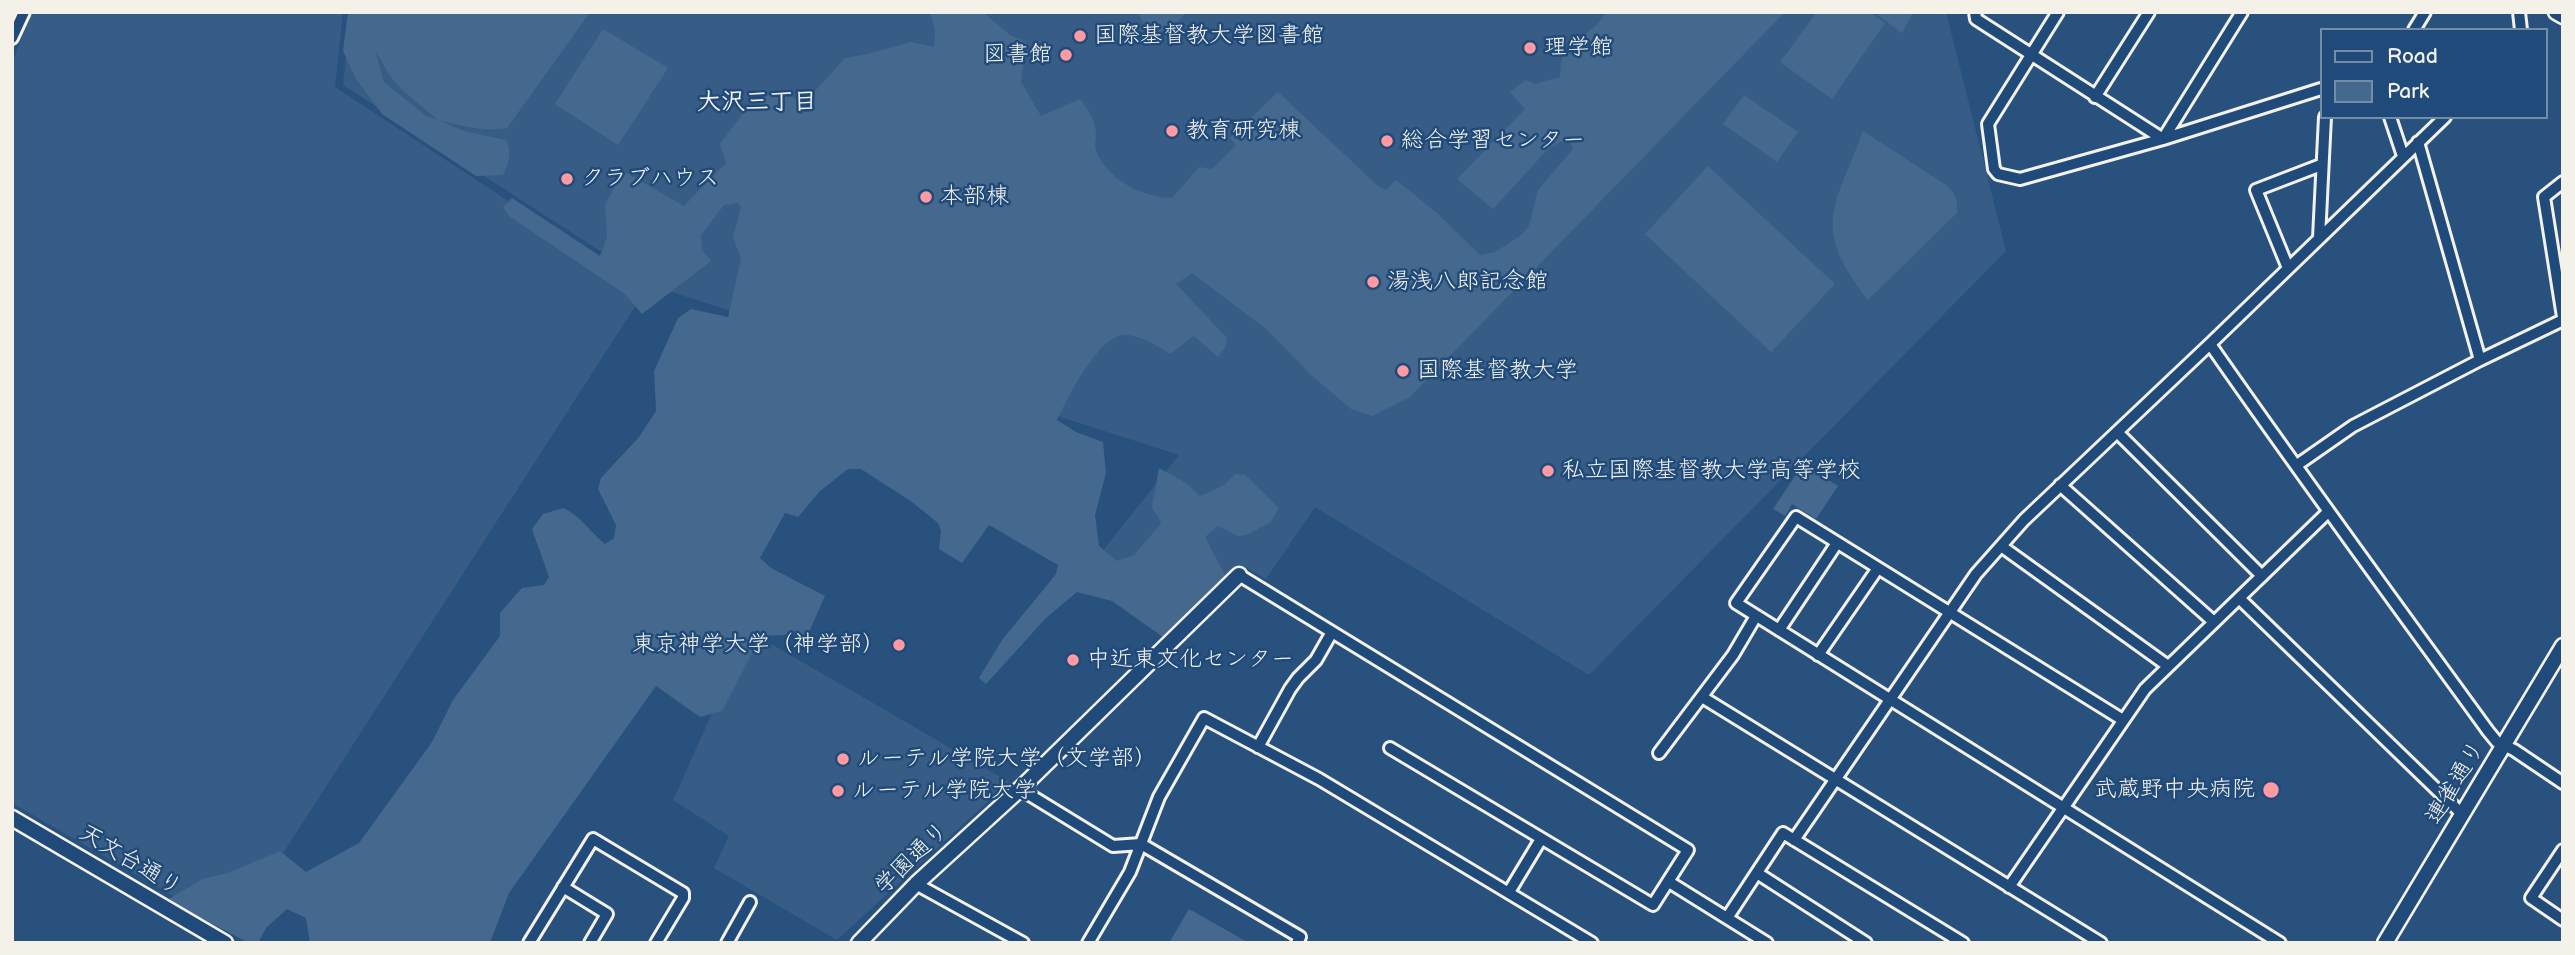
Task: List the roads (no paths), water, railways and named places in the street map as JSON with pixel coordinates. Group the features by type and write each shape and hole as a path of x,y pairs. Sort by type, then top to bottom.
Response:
{"main road":[{"path":"2556,12 2563,16"},
{"name":"学園通り","path":"859,943 916,884 1020,789 1239,575"},
{"name":"連雀通り","path":"2386,943 2563,646"},
{"name":"天文台通り","path":"12,818 225,943"}],"street":[{"path":"12,38 24,12"},
{"path":"1975,12 1976,19 2163,139"},
{"path":"2058,12 1988,124 1994,169 1998,174 2020,178 2163,139 2320,89"},
{"path":"2095,97 2149,12"},
{"path":"2163,139 2242,12"},
{"path":"2415,28 2425,12"},
{"path":"2319,238 2325,119"},
{"path":"2391,119 2403,156"},
{"path":"1794,840 1976,574 2001,546 2060,485 2443,119"},
{"path":"2418,142 2480,359"},
{"path":"2288,268 2256,190 2321,165"},
{"path":"2297,465 2353,426 2563,318 2544,197 2563,182"},
{"path":"2210,344 2328,512 2488,731 2497,742 2563,783"},
{"path":"2117,432 2262,576"},
{"path":"2060,485 2214,622"},
{"path":"2009,887 2145,689 2328,512"},
{"path":"2123,720 1796,517 1736,603 2280,943"},
{"path":"1779,630 1837,544"},
{"path":"2001,546 2168,666"},
{"path":"1818,654 1878,568"},
{"path":"1239,575 1688,850 1653,905 1390,748"},
{"path":"2239,598 2463,815"},
{"path":"1659,753 1733,655 1756,616"},
{"path":"1258,747 1290,690 1316,660 1332,632"},
{"path":"1702,697 2101,943"},
{"path":"1088,943 1130,872 1159,797 1204,718 1319,779 1592,943"},
{"path":"1020,789 1113,846 1141,844 1300,937 1297,943"},
{"path":"1727,918 1783,833 1963,943"},
{"path":"529,943 593,839 683,893 656,943"},
{"path":"1509,892 1541,839"},
{"path":"2563,850 2531,898 2563,920"},
{"path":"1756,873 1866,943"},
{"path":"1669,882 1767,943"},
{"path":"916,884 1023,943"},
{"path":"563,887 607,914 590,943"},
{"path":"727,943 750,902"}],"place":[{"name":"国際基督教大学図書館","path":"1080,36"},
{"name":"理学館","path":"1530,48"},
{"name":"図書館","path":"1066,55"},
{"name":"教育研究棟","path":"1172,131"},
{"name":"総合学習センター","path":"1387,141"},
{"name":"クラブハウス","path":"567,179"},
{"name":"本部棟","path":"926,197"},
{"name":"湯浅八郎記念館","path":"1373,282"},
{"name":"国際基督教大学","path":"1403,371"},
{"name":"私立国際基督教大学高等学校","path":"1548,471"},
{"name":"東京神学大学（神学部）","path":"899,645"},
{"name":"中近東文化センター","path":"1073,660"},
{"name":"ルーテル学院大学（文学部）","path":"843,759"},
{"name":"武蔵野中央病院","path":"2271,790"},
{"name":"ルーテル学院大学","path":"838,791"}],"district":[{"name":"大沢三丁目","path":"757,103"}]}
